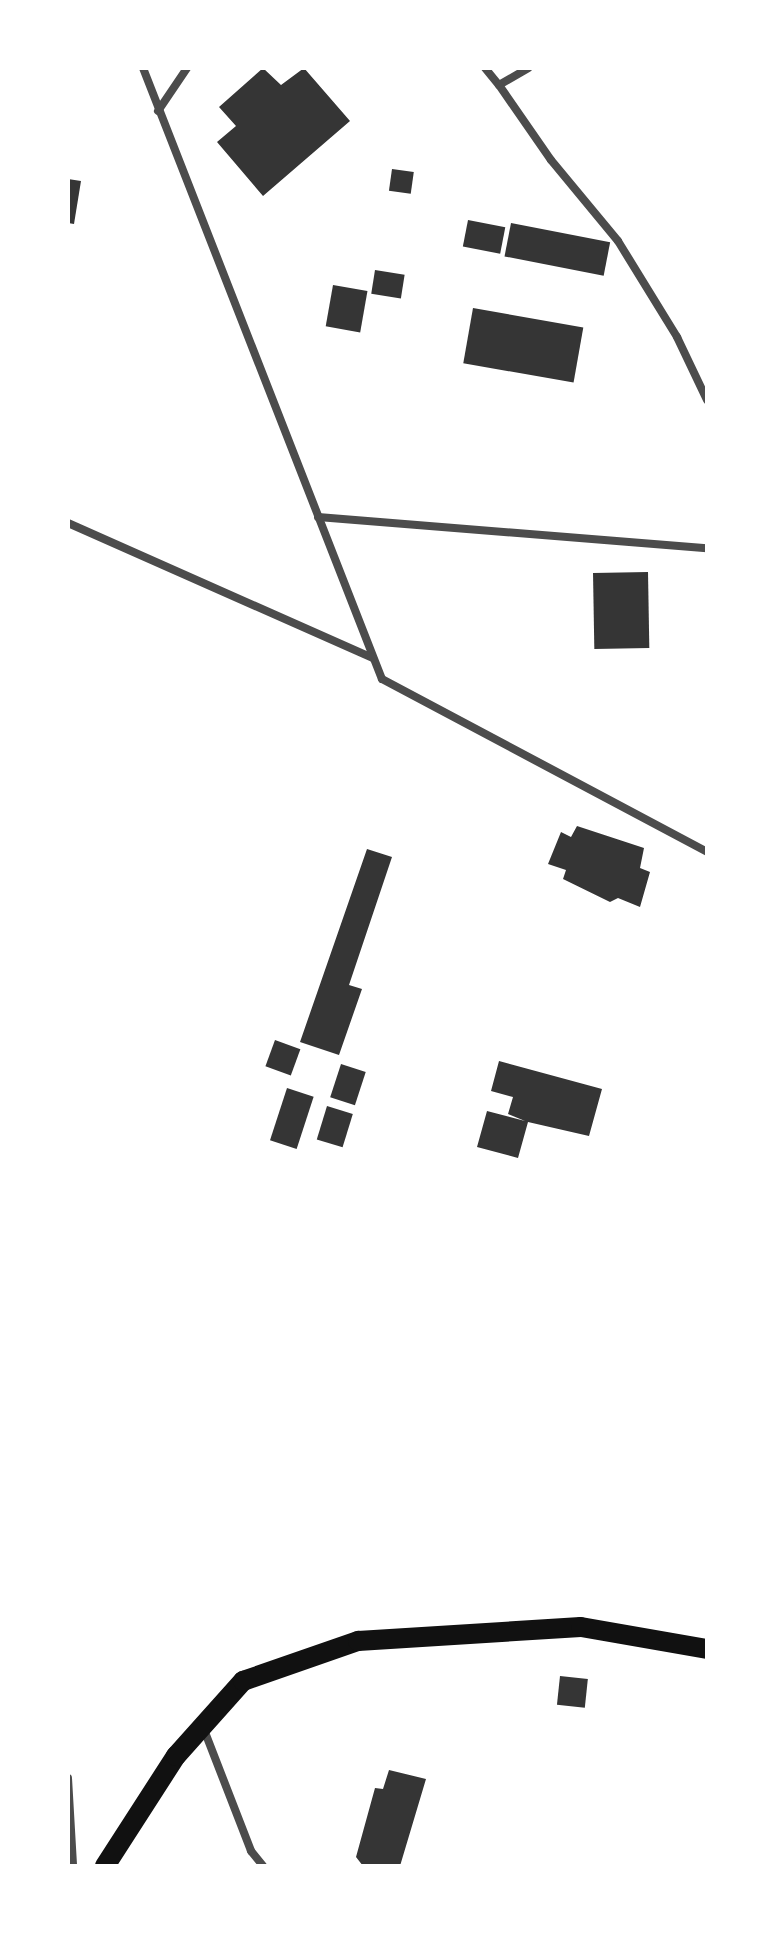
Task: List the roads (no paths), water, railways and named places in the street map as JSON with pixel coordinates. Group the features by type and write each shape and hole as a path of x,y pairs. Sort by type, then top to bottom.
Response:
{"main road":[{"path":"105,1866 176,1756 243,1681 358,1641 581,1627 707,1649"}],"street":[{"path":"143,68 382,679 707,852"},
{"path":"158,111 187,68"},
{"path":"485,68 551,160 618,241 677,337 707,400"},
{"path":"499,85 528,68"},
{"path":"318,517 707,548"},
{"path":"68,523 372,658"},
{"path":"203,1726 251,1851 263,1866"},
{"path":"68,1778 73,1866"}]}
